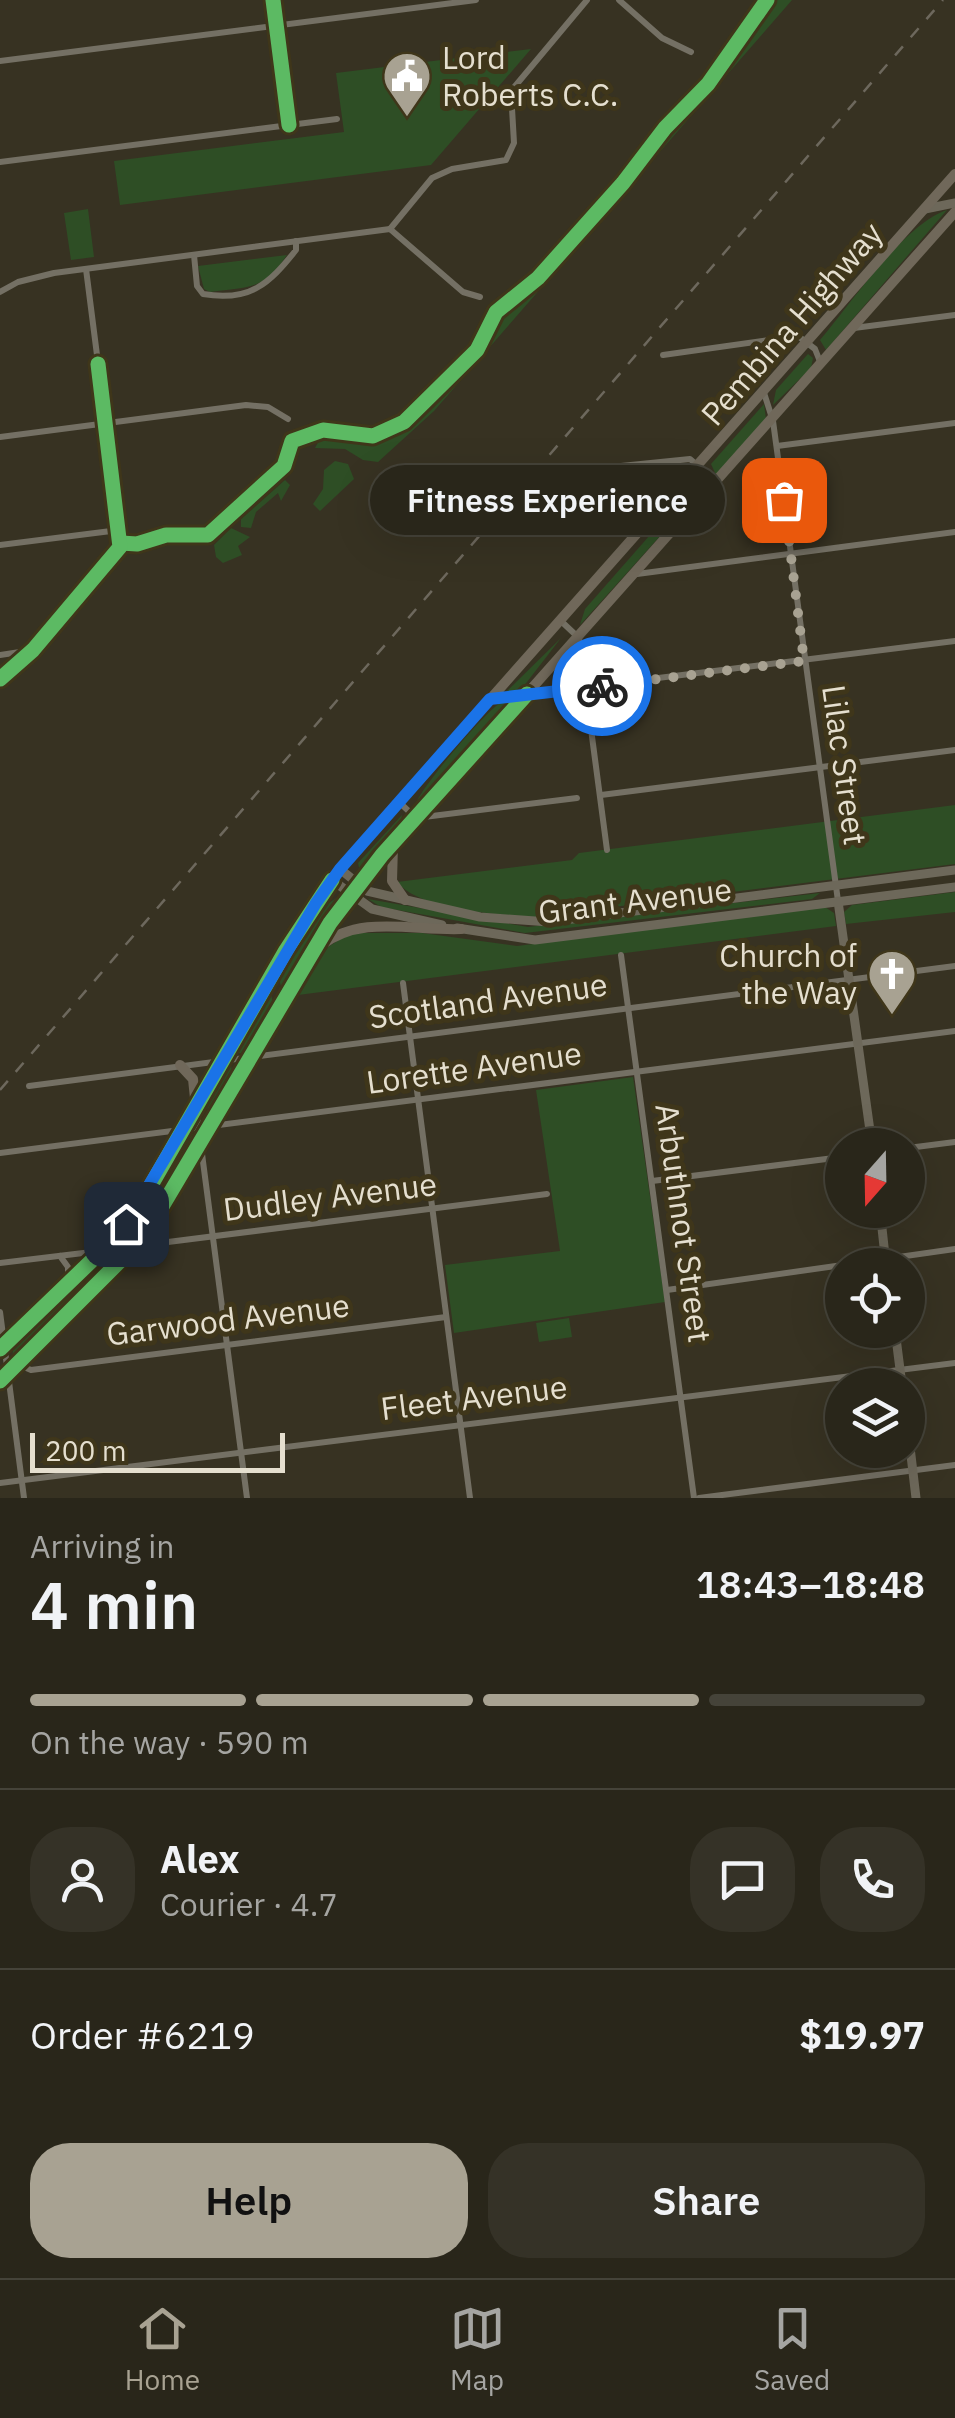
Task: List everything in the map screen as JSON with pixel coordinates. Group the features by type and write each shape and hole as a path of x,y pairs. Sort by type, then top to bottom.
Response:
{"main road":[{"name":"Pembina Highway","path":"2,1347 120,1232 340,869 700,467 955,174"},
{"path":"925,209 955,203"},
{"name":"Pembina Highway","path":"3,1378 144,1237 200,1144 204,1128 355,888 954,214"},
{"path":"393,843 392,881 405,900"},
{"name":"Grant Avenue","path":"340,869 379,912 535,940 955,887"},
{"name":"Grant Avenue","path":"332,880 480,917 549,922 955,870"},
{"name":"Lilac Street","path":"838,902 870,1128"},
{"path":"312,952 339,931 368,925 461,929"},
{"path":"271,978 278,998 275,1016"},
{"path":"180,1064 193,1079 196,1108"},
{"path":"913,1470 916,1498"}],"street":[{"path":"273,0 289,125"},
{"path":"0,62 476,0"},
{"path":"0,292 18,282 86,269 390,229 432,178 452,169 506,160 514,143 511,91 587,0"},
{"path":"619,0 662,38 691,52"},
{"path":"0,162 337,119"},
{"path":"390,229 462,292 480,297"},
{"path":"194,255 197,286 203,294 258,290 296,250 296,242"},
{"path":"0,655 33,650 120,547 86,269"},
{"path":"854,328 955,315"},
{"path":"663,355 798,336 822,366"},
{"name":"Lilac Street","path":"764,393 774,421 838,902"},
{"path":"0,437 254,404 288,419"},
{"path":"777,446 955,423"},
{"path":"621,466 690,458 710,476 712,490"},
{"path":"0,545 120,530"},
{"path":"638,574 955,532"},
{"path":"562,622 579,638 608,850"},
{"path":"490,699 955,642"},
{"path":"601,795 955,750"},
{"path":"398,802 416,818 576,798"},
{"name":"Arbuthnot Street","path":"621,956 697,1498"},
{"name":"Scotland Avenue","path":"29,1086 955,966"},
{"path":"403,984 470,1498"},
{"name":"Lorette Avenue","path":"0,1153 955,1031"},
{"path":"196,1108 204,1128"},
{"path":"925,1146 955,1142"},
{"path":"200,1144 247,1498"},
{"path":"652,1181 825,1158"},
{"name":"Dudley Avenue","path":"120,1232 168,1242 213,1238 547,1194"},
{"path":"925,1254 955,1249"},
{"path":"0,1264 101,1252"},
{"path":"59,1255 66,1262 68,1284"},
{"path":"667,1290 825,1269"},
{"path":"0,1312 3,1378 24,1498"},
{"name":"Garwood Avenue","path":"17,1364 30,1370 446,1317"},
{"name":"Fleet Avenue","path":"916,1368 955,1363"},
{"name":"Fleet Avenue","path":"0,1483 825,1379"},
{"path":"697,1498 955,1465"}],"green space":[{"path":"769,0 792,0 434,411 378,462 363,460 345,449 315,448 322,435 362,441 385,438 402,429 421,404 478,352 497,314 555,263 709,85"},
{"name":"Lord Roberts C.C.","path":"531,49 431,165 120,205 114,161 344,132 336,73"},
{"path":"88,209 94,257 71,260 64,213"},
{"path":"947,210 826,350 820,340 879,267 914,231"},
{"path":"287,255 271,275 255,285 210,292 204,289 198,266"},
{"path":"808,354 813,358 811,368 773,405 776,390"},
{"path":"764,404 766,419 716,475 711,464"},
{"path":"335,461 348,464 354,479 320,511 313,504 323,489 324,470"},
{"path":"705,477 706,485 580,625 585,609"},
{"path":"285,480 290,485 281,501 278,493 256,512 251,528 241,527 241,519"},
{"path":"231,528 250,537 238,546 242,555 223,563 216,557 214,545"},
{"path":"561,638 520,691 507,691"},
{"path":"569,663 578,666 578,684 569,687 560,684 557,675 560,666"},
{"path":"506,699 513,699 416,803 457,747"},
{"path":"955,805 955,864 534,917 441,905 423,899 397,882 572,860 579,853"},
{"path":"402,815 400,827 360,872 358,863"},
{"path":"955,892 955,912 846,924 844,912 852,905"},
{"path":"820,893 812,899 525,933 381,907 368,899 528,927"},
{"path":"341,895 283,993 278,976 317,911"},
{"path":"825,907 834,913 836,926 298,995 328,947 350,933 422,933 517,946"},
{"path":"270,989 273,1003 244,1053 233,1053"},
{"path":"231,1065 233,1079 210,1119 207,1107"},
{"path":"633,1077 665,1302 454,1333 445,1265 560,1251 536,1090"},
{"path":"193,1134 195,1144 143,1232 130,1229 182,1141"},
{"path":"137,1239 12,1363 13,1349 65,1295 121,1241"},
{"path":"569,1318 572,1337 539,1342 536,1323"}],"railway":[{"path":"0,1090 943,0"}],"cycle path":[{"path":"273,0 289,125"},
{"path":"121,543 137,544 166,535 208,535 284,466 292,441 323,430 373,436 404,422 477,350 496,312 538,278 623,183 665,128 708,84 767,0"},
{"path":"0,679 33,650 120,547 98,364"},
{"path":"0,1381 144,1237 330,923 382,855 527,694"},
{"path":"0,1349 109,1244 138,1208 286,950 332,880"}],"way so far":[{"path":"602,686 804,661 784,500"}],"place":[{"name":"Lord Roberts C.C.","path":"407,118"},
{"name":"Fitness Experience","path":"784,500"},
{"name":"Church of the Way","path":"892,1016"}],"route":[{"path":"126,1224 316,903 398,802 490,699 602,686"}]}
